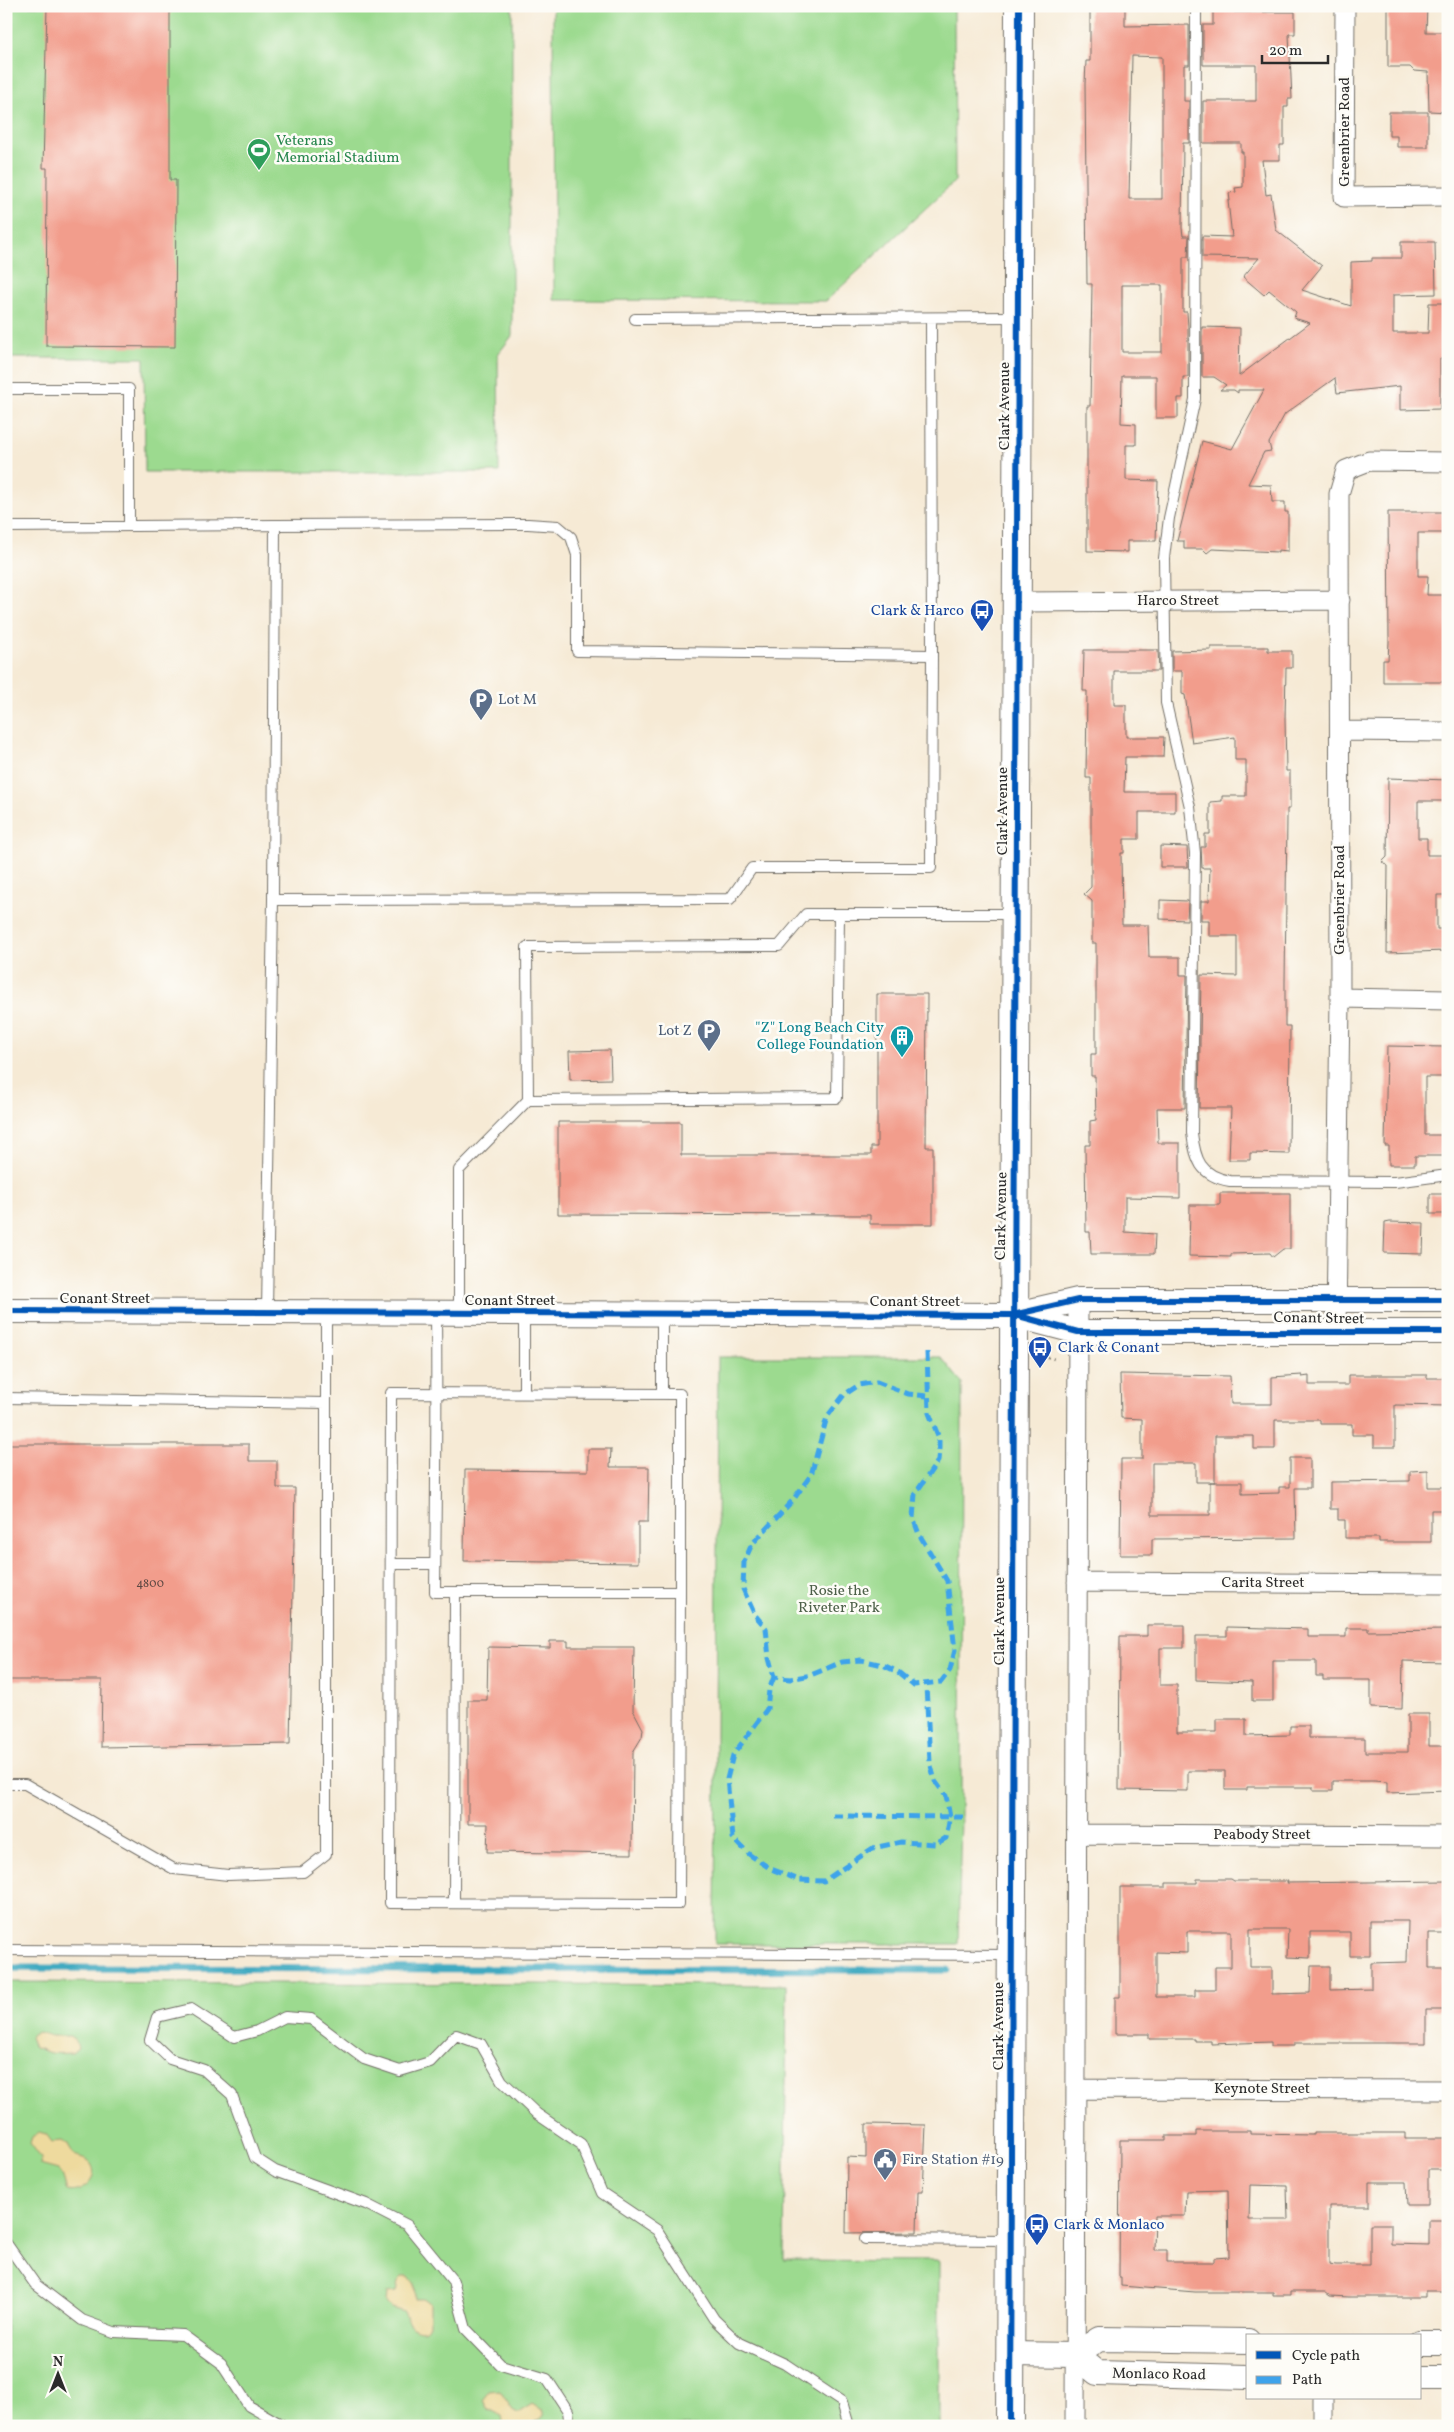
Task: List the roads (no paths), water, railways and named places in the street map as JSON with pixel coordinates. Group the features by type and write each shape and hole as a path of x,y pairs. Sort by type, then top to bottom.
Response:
{"main road":[{"name":"Clark Avenue","path":"1010,2426 1019,6"}],"street":[{"name":"Greenbrier Road","path":"1345,6 1344,197 1448,196"},
{"name":"Greenbrier Road","path":"1336,1331 1340,998 1339,494 1346,470 1369,461 1448,462"},
{"name":"Harco Street","path":"1017,602 1340,600"},
{"path":"1340,730 1448,732"},
{"path":"1340,998 1448,1000"},
{"path":"1075,2426 1078,1300"},
{"name":"Conant Street","path":"6,1311 1013,1315 1078,1300 1448,1300"},
{"name":"Conant Street","path":"1013,1315 1078,1332 1448,1332"},
{"name":"Carita Street","path":"1078,1582 1448,1584"},
{"name":"Peabody Street","path":"1076,1834 1448,1836"},
{"name":"Keynote Street","path":"1076,2089 1448,2090"},
{"path":"1010,2354 1075,2355 1099,2339 1246,2341"},
{"path":"1422,2343 1448,2343"},
{"name":"Monlaco Road","path":"1075,2355 1097,2373 1246,2377"},
{"path":"1422,2378 1448,2378"},
{"path":"1323,2400 1323,2426"}],"lane":[{"path":"1196,6 1195,399 1168,518 1164,558 1166,703 1190,807 1195,852 1192,1132 1195,1155 1203,1168 1218,1179 1395,1182 1448,1175"},
{"path":"634,318 1018,317"},
{"path":"273,900 730,899 752,868 932,868 932,318"},
{"path":"6,389 129,389 129,526"},
{"path":"6,527 528,524 558,526 571,537 577,555 577,652 932,655"},
{"path":"267,1313 273,900 275,526"},
{"path":"680,1592 435,1592 436,1394 447,1313 459,1170 528,1100 527,947 779,946 806,914 1016,914"},
{"path":"528,1100 837,1098 839,914"},
{"path":"6,1784 25,1784 174,1869 228,1875 303,1872 326,1854 326,1312"},
{"path":"524,1313 524,1394"},
{"path":"662,1314 662,1394"},
{"path":"391,1394 524,1394 680,1394 679,1904 390,1903 391,1394"},
{"path":"6,1398 326,1403"},
{"path":"391,1564 435,1564"},
{"path":"454,1903 455,1592"},
{"path":"6,1950 1012,1955"},
{"path":"570,2426 568,2411 546,2379 500,2365 466,2329 453,2281 407,2226 366,2204 275,2171 255,2158 232,2095 204,2070 170,2059 150,2040 157,2018 191,2009 234,2037 257,2031 285,2018 311,2019 364,2059 400,2072 430,2062 456,2036 481,2044 502,2081 537,2114 581,2144 602,2193 657,2230 714,2319 739,2343 785,2364 842,2402 849,2426"},
{"path":"865,2239 1010,2240"},
{"path":"6,2243 35,2284 82,2320 114,2332 183,2335 221,2363 249,2406 284,2426"}],"waterway":[{"path":"6,1968 947,1970"}],"place":[{"name":"Veterans Memorial Stadium","path":"259,171"},
{"name":"Clark & Harco","path":"982,632"},
{"name":"Lot M","path":"481,721"},
{"name":"Lot Z","path":"709,1052"},
{"name":"\"Z\" Long Beach City College Foundation","path":"902,1058"},
{"name":"Clark & Conant","path":"1040,1369"},
{"name":"Fire Station #19","path":"885,2181"},
{"name":"Clark & Monlaco","path":"1037,2246"}],"park label":[{"name":"Rosie the Riveter Park","path":"839,1600"}]}
